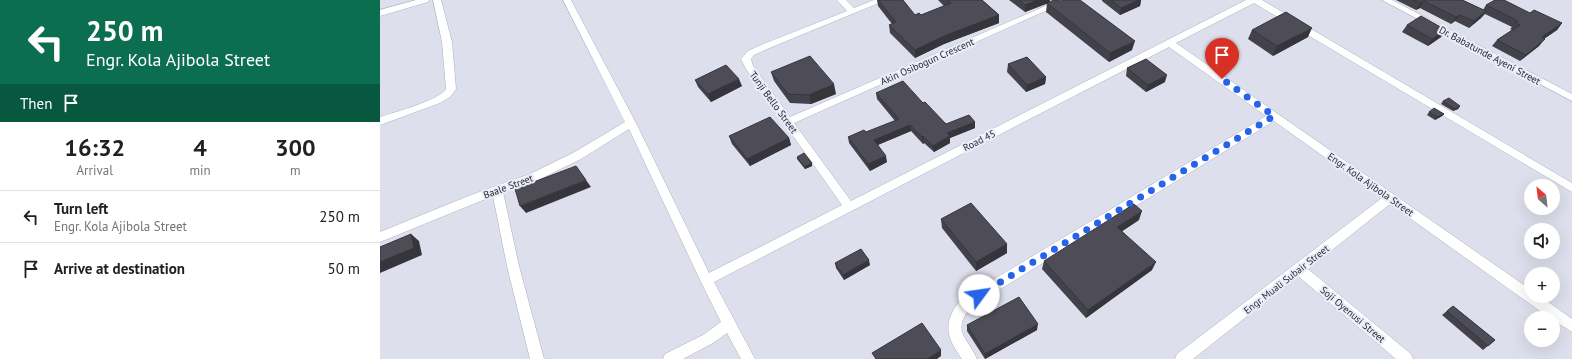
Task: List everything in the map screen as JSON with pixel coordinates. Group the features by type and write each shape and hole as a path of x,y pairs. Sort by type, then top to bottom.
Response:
{"street":[{"path":"380,13 424,0"},
{"path":"380,122 437,101 447,95 451,89 447,42 437,0"},
{"path":"567,0 631,123 706,280 748,359"},
{"path":"841,0 852,11"},
{"name":"Tunji Bello Street","path":"849,206 789,121 749,68 746,62 746,57 751,52 882,0"},
{"name":"Akin Osibogun Crescent","path":"789,121 1066,0"},
{"name":"Road 45","path":"706,280 1253,0"},
{"path":"1256,0 1572,188"},
{"name":"Dr. Babatunde Ayeni Street","path":"1386,0 1568,96"},
{"name":"Engr. Kola Ajibola Street","path":"1170,43 1572,326"},
{"path":"1568,96 1572,86"},
{"path":"970,359 957,342 953,323 958,312 966,303 1274,116"},
{"name":"Baale Street","path":"380,237 497,190 534,177 577,156 631,123"},
{"path":"497,190 513,266 537,359"},
{"name":"Engr. Muali Subair Street","path":"1182,359 1390,198"},
{"name":"Soji Oyenusi Street","path":"1299,269 1406,359"},
{"path":"670,359 708,339 729,324"}],"building":[{"path":"878,0 903,0 915,15 919,13 921,15 951,3 947,0 982,0 999,15 944,36 915,50 889,25 896,22"},
{"path":"1019,0 1038,0 1025,5"},
{"path":"1054,0 1080,0 1135,41 1110,53 1047,3"},
{"path":"1111,0 1139,0 1121,8"},
{"path":"1413,0 1462,0 1486,11 1474,21 1460,15 1456,17 1424,1 1420,3"},
{"path":"1495,0 1504,0 1530,13 1534,10 1562,23 1542,37 1545,39 1526,55 1497,40 1520,25 1515,23 1518,21 1486,5"},
{"path":"1286,12 1312,28 1277,46 1252,30"},
{"path":"1421,16 1446,30 1432,39 1407,25"},
{"path":"810,56 834,84 809,95 788,94 771,72"},
{"path":"1027,57 1046,77 1027,85 1008,64"},
{"path":"1146,59 1167,75 1148,85 1127,68"},
{"path":"726,65 739,79 708,94 695,80"},
{"path":"903,81 923,103 925,102 946,124 969,115 975,122 947,133 950,136 933,146 910,125 874,140 886,156 868,164 848,137 864,130 866,132 899,119 876,93"},
{"path":"1449,98 1460,106 1455,109 1443,101"},
{"path":"1434,108 1444,114 1437,117 1429,112"},
{"path":"770,117 789,138 747,159 729,136"},
{"path":"804,153 812,163 804,167 797,157"},
{"path":"576,166 586,180 520,206 515,189"},
{"path":"971,203 1007,244 976,262 941,219"},
{"path":"1134,204 1142,211 1117,227 1156,262 1088,310 1044,261"},
{"path":"411,234 414,248 380,262 380,247"},
{"path":"861,249 869,260 843,275 835,263"},
{"path":"1019,297 1038,324 985,354 967,325"},
{"path":"1453,306 1495,340 1488,346 1447,311"},
{"path":"922,323 941,350 927,359 876,359 872,353"}],"route":[{"path":"979,295 1274,116 1222,79"}]}
